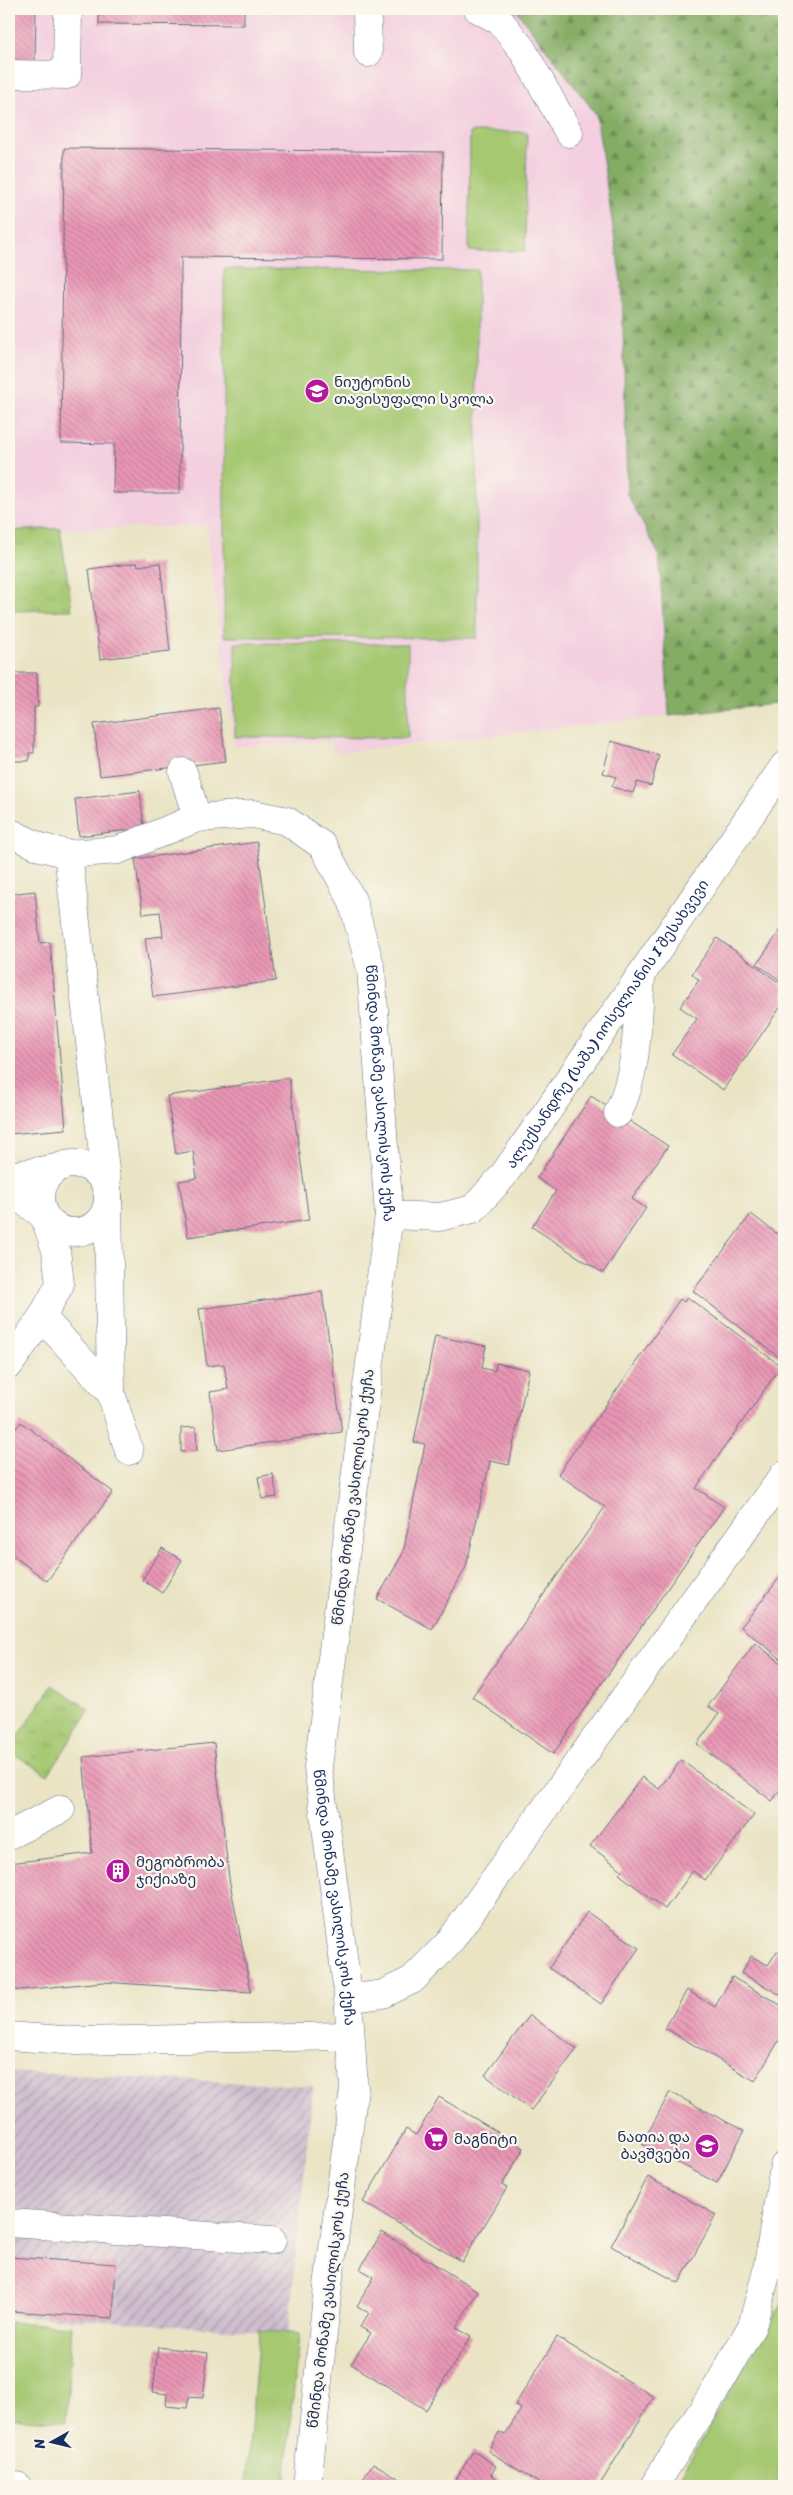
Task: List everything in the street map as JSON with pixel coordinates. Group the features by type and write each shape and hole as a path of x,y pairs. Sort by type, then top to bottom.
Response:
{"street":[{"path":"9,74 67,75 68,9"},
{"path":"367,9 368,54"},
{"path":"478,9 500,21 522,49 569,133"},
{"name":"ალექსანდრე (საშა) იოსელიანის I შესახვევი","path":"389,1215 440,1217 473,1209 503,1176 784,766"},
{"path":"183,772 197,818"},
{"name":"წმინდა მოწამე ვასილისკოს ქუჩა","path":"9,832 40,847 68,854 118,850 197,818 253,814 287,821 324,846 352,900 371,969 389,1215 318,1767 348,1999 354,2089 328,2286 307,2486"},
{"path":"68,854 108,1196 111,1393 129,1451"},
{"path":"618,1113 626,1097 635,1059 641,977"},
{"path":"9,1176 57,1168 68,1164 90,1168 99,1175 105,1185 108,1196 102,1218 84,1231 73,1233 61,1230 24,1201 9,1196"},
{"path":"9,1365 42,1317 60,1284 56,1250 40,1206 42,1184 57,1168"},
{"path":"42,1317 111,1393"},
{"path":"348,1999 383,1994 412,1980 448,1944 784,1475"},
{"path":"9,1835 60,1810"},
{"path":"9,2036 77,2042 350,2036"},
{"path":"654,2486 719,2384 752,2326 767,2271 784,2166"},
{"path":"9,2223 272,2240"},
{"path":"9,2486 17,2486"}],"shaded area":[{"name":"ნიუტონის თავისუფალი სკოლა","path":"9,9 515,9 596,113 622,288 627,494 659,555 669,716 333,753 332,742 234,746 206,526 9,531"},
{"path":"9,2072 313,2086 288,2333 9,2315"}],"green space":[{"path":"515,9 784,9 784,703 669,716 659,555 627,494 622,288 596,114"},
{"path":"470,132 527,132 525,251 469,251"},
{"path":"224,269 477,270 477,638 224,637"},
{"path":"60,528 72,610 9,611 9,531"},
{"path":"235,643 408,644 408,738 235,737"},
{"path":"52,1685 90,1710 48,1775 9,1751"},
{"path":"784,2288 784,2450 776,2486 674,2486 782,2303"},
{"path":"9,2322 72,2326 66,2422 9,2418"},
{"path":"259,2330 299,2334 285,2486 246,2486"}],"building":[{"path":"9,9 36,9 35,63 9,63"},
{"path":"99,9 244,9 244,25 99,24"},
{"path":"64,148 443,152 442,259 181,257 180,493 113,493 114,444 61,443"},
{"path":"137,563 138,566 160,563 170,651 100,659 89,569"},
{"path":"9,673 37,673 38,707 34,707 34,753 29,753 29,761 9,761"},
{"path":"219,708 226,761 100,776 94,724"},
{"path":"611,741 659,755 651,786 637,782 633,793 612,787 616,777 603,773"},
{"path":"140,791 144,828 79,836 75,799"},
{"path":"257,842 276,981 153,997 145,938 163,936 160,912 143,914 135,859"},
{"path":"35,891 40,943 50,942 66,1129 9,1134 9,894"},
{"path":"784,925 784,983 757,964"},
{"path":"717,938 784,986 784,1002 723,1090 672,1054 697,1019 680,1007 699,980 692,974"},
{"path":"289,1078 309,1220 188,1237 179,1181 197,1178 193,1151 176,1154 167,1096"},
{"path":"591,1096 668,1146 632,1199 646,1208 603,1273 532,1227 556,1191 537,1178"},
{"path":"751,1214 784,1239 784,1361 693,1291"},
{"path":"322,1292 342,1432 218,1450 210,1392 228,1389 224,1364 207,1366 199,1309"},
{"path":"687,1297 781,1366 696,1488 724,1507 553,1754 472,1697 605,1507 558,1474 680,1299 684,1302"},
{"path":"435,1336 486,1346 482,1368 495,1371 496,1363 529,1370 509,1465 490,1461 466,1567 432,1629 377,1599 403,1553 425,1444 414,1442"},
{"path":"21,1422 113,1492 47,1581 14,1556 9,1563 9,1437"},
{"path":"196,1427 197,1451 181,1452 181,1428"},
{"path":"273,1474 277,1497 262,1499 258,1477"},
{"path":"162,1548 182,1560 162,1593 142,1580"},
{"path":"784,1572 784,1661 741,1627"},
{"path":"755,1643 784,1665 784,1785 772,1801 697,1744 719,1714 708,1706"},
{"name":"მეგობრობა ჯიქიაზე","path":"214,1743 229,1878 251,1992 103,1982 10,1991 9,1863 92,1853 83,1757"},
{"path":"681,1760 754,1815 705,1880 693,1871 665,1909 619,1874 622,1870 590,1846 642,1777 659,1789"},
{"path":"587,1912 639,1948 601,2004 549,1968"},
{"path":"777,1951 784,1954 784,1997 741,1973 751,1956 768,1965"},
{"path":"732,1977 784,2007 784,2032 755,2081 665,2028 687,1990 715,2007"},
{"path":"530,2015 577,2049 531,2110 485,2075"},
{"path":"670,2092 744,2131 717,2183 642,2144"},
{"path":"439,2097 524,2148 502,2185 507,2188 462,2262 363,2202 406,2129 416,2135"},
{"path":"648,2177 716,2215 679,2283 611,2246"},
{"path":"382,2232 478,2291 456,2328 471,2336 426,2410 351,2364 371,2333 360,2327 369,2313 357,2306 374,2277 360,2269"},
{"path":"9,2257 116,2264 113,2318 9,2311"},
{"path":"557,2337 654,2397 599,2486 544,2486 488,2451 499,2432 505,2435 521,2409 515,2405"},
{"path":"158,2347 208,2353 203,2398 189,2397 187,2408 166,2406 167,2394 153,2392"},
{"path":"473,2451 496,2466 491,2475 509,2486 452,2486"},
{"path":"373,2463 408,2484 407,2486 359,2486"}],"place":[{"name":"ნიუტონის თავისუფალი სკოლა","path":"317,391"},
{"name":"მეგობრობა ჯიქიაზე","path":"118,1871"},
{"name":"მაგნიტი","path":"436,2139"},
{"name":"ნათია და ბავშვები","path":"707,2146"}]}
